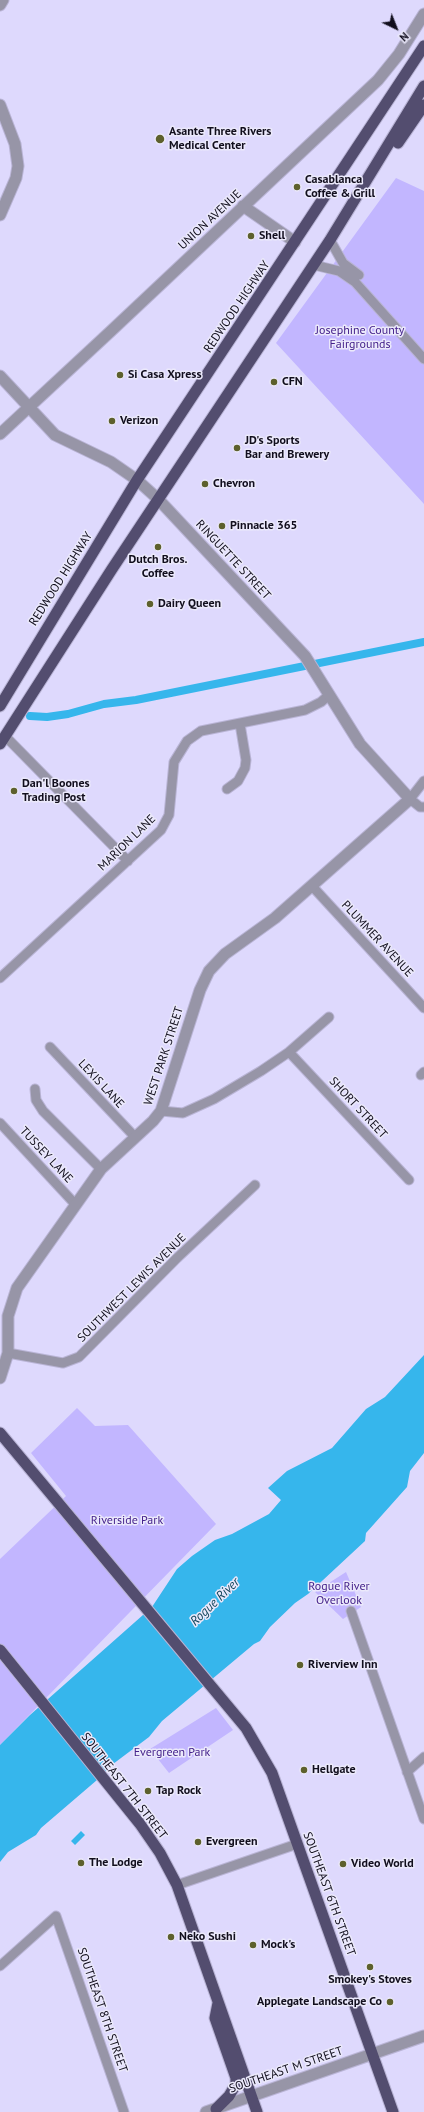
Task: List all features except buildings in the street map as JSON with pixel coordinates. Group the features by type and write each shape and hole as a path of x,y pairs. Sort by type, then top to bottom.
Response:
{"highway":[{"name":"REDWOOD HIGHWAY","path":"0,706 137,480 424,46"},
{"path":"2,740 158,499 314,265 362,190 424,86"},
{"path":"362,190 387,160 424,105"},
{"path":"0,691 33,650"},
{"name":"SOUTHEAST 6TH STREET","path":"0,1433 221,1696 246,1728 272,1773 374,2053 393,2112"},
{"name":"SOUTHEAST 7TH STREET","path":"0,1650 140,1824 160,1853 176,1885 257,2112"},
{"path":"211,2110 229,2096 236,2084 236,2078 215,2018 218,2002"}],"street":[{"path":"0,5 3,0"},
{"name":"UNION AVENUE","path":"0,434 378,80 399,54 424,14"},
{"path":"0,105 15,144 18,166 16,178 0,215"},
{"path":"243,206 295,242"},
{"path":"330,240 343,262 424,359"},
{"path":"314,265 339,271 357,278"},
{"name":"RINGUETTE STREET","path":"0,376 56,435 111,462 137,480 158,499 301,651 313,667 360,744 410,799"},
{"name":"MARION LANE","path":"0,978 128,861 166,824 169,815 174,762 184,744 201,731 305,710 321,702 329,695"},
{"path":"227,789 238,781 245,768 246,760 240,724"},
{"path":"2,740 128,861"},
{"path":"424,781 410,799 420,807 424,807"},
{"name":"WEST PARK STREET","path":"0,1378 8,1353 8,1316 17,1288 101,1169 161,1111 200,990 209,971 225,954 275,918 410,799"},
{"name":"PLUMMER AVENUE","path":"312,886 424,1008"},
{"path":"161,1111 183,1113 195,1109 237,1086 289,1052 329,1017"},
{"name":"LEXIS LANE","path":"50,1047 135,1137"},
{"name":"SHORT STREET","path":"289,1052 410,1180"},
{"path":"35,1089 36,1100 43,1111 101,1169"},
{"name":"TUSSEY LANE","path":"0,1123 75,1204"},
{"name":"SOUTHWEST LEWIS AVENUE","path":"8,1353 63,1363 79,1357 179,1257 255,1185"},
{"path":"351,1611 424,1820"},
{"path":"407,1772 424,1757"},
{"path":"176,1885 297,1844"},
{"name":"SOUTHEAST 8TH STREET","path":"0,1966 56,1916 124,2112"},
{"name":"SOUTHEAST M STREET","path":"211,2110 424,2036"}],"green space":[{"name":"Josephine County Fairgrounds","path":"396,178 424,191 424,504 276,343"},
{"name":"Riverside Park","path":"77,1408 95,1426 128,1425 216,1524 0,1745 0,1559 66,1496 31,1453"},
{"name":"Rogue River Overlook","path":"346,1572 361,1607 343,1619 315,1592"},
{"name":"Evergreen Park","path":"216,1708 233,1730 169,1773 150,1749"}],"water":[{"name":"Rogue River","path":"424,1355 424,1453 410,1471 407,1487 366,1533 365,1541 308,1594 295,1603 270,1627 260,1641 254,1644 162,1721 149,1737 109,1767 104,1774 41,1828 36,1835 8,1852 0,1862 0,1745 30,1715 152,1607 177,1569 192,1556 215,1540 232,1534 269,1514 281,1500 268,1488 287,1471 332,1448 366,1409 385,1397"},
{"path":"81,1831 85,1835 75,1845 71,1841"}],"waterway":[{"path":"30,716 47,717 68,714 104,704 136,700 424,642"}],"place":[{"name":"Asante Three Rivers Medical Center","path":"160,139"},
{"name":"Casablanca Coffee & Grill","path":"297,187"},
{"name":"Shell","path":"251,236"},
{"name":"Si Casa Xpress","path":"120,375"},
{"name":"CFN","path":"274,382"},
{"name":"Verizon","path":"112,421"},
{"name":"JD's Sports Bar and Brewery","path":"237,448"},
{"name":"Chevron","path":"205,484"},
{"name":"Pinnacle 365","path":"222,526"},
{"name":"Dutch Bros. Coffee","path":"158,547"},
{"name":"Dairy Queen","path":"150,604"},
{"name":"Dan'l Boones Trading Post","path":"14,791"},
{"name":"Riverview Inn","path":"300,1665"},
{"name":"Hellgate","path":"304,1770"},
{"name":"Tap Rock","path":"148,1791"},
{"name":"Evergreen","path":"198,1842"},
{"name":"The Lodge","path":"81,1863"},
{"name":"Video World","path":"343,1864"},
{"name":"Neko Sushi","path":"171,1937"},
{"name":"Mock's","path":"253,1945"},
{"name":"Smokey's Stoves","path":"370,1967"},
{"name":"Applegate Landscape Co","path":"390,2002"}]}
